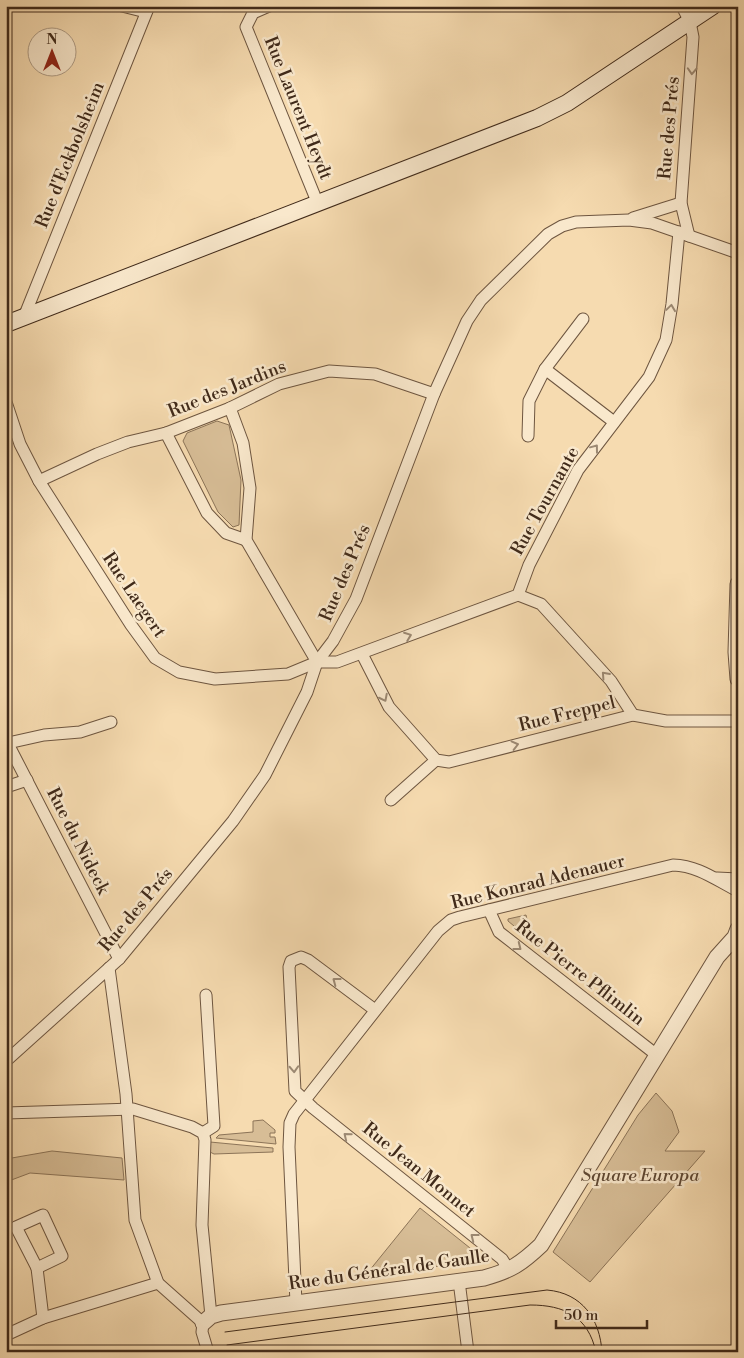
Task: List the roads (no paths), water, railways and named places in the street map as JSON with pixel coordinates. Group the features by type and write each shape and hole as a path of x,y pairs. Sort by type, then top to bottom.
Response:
{"main road":[{"path":"6,324 537,118 567,103 710,9 724,6"}],"street":[{"path":"122,6 148,9"},
{"name":"Rue Laurent Heydt","path":"269,6 253,13 246,27 318,204"},
{"path":"682,6 690,22"},
{"name":"Rue d'Eckbolsheim","path":"24,317 148,9"},
{"name":"Rue des Prés","path":"684,234 681,202 692,74 693,37 690,22"},
{"path":"629,220 681,202"},
{"name":"Rue des Prés","path":"6,1060 118,959 233,822 265,775 307,692 317,662 334,641 356,599 434,394 466,321 481,300 548,234 562,226 576,222 629,220 652,223 738,253"},
{"name":"Rue Tournante","path":"518,595 529,565 578,470 649,376 666,340 684,234"},
{"path":"528,436 529,401 545,369 583,319"},
{"path":"545,369 614,422"},
{"name":"Rue des Jardins","path":"39,481 128,442 166,433 230,408 279,384 329,371 375,374 434,394"},
{"name":"Rue Laegert","path":"6,402 20,444 39,481 131,625 156,658 179,672 215,679 288,674 317,662"},
{"path":"230,408 243,443 250,488 246,540 317,662 337,662 362,654 518,595 541,604 611,681 633,715"},
{"path":"166,433 207,513 226,533 246,540"},
{"path":"738,584 736,652 738,679"},
{"path":"362,654 389,707 436,760 391,800"},
{"name":"Rue Freppel","path":"436,760 449,762 633,715 666,721 738,721"},
{"path":"7,742 44,735 80,732 111,722"},
{"name":"Rue du Nideck","path":"7,742 118,959"},
{"path":"6,787 27,780"},
{"name":"Rue Konrad Adenauer","path":"296,1303 290,1131 294,1114 375,1010 445,925 460,917 673,865 685,865 717,878 738,891"},
{"name":"Rue Konrad Adenauer","path":"717,878 738,879"},
{"name":"Rue Pierre Pflimlin","path":"489,910 499,932 658,1056"},
{"name":"Rue du Général de Gaulle","path":"207,1320 296,1303 484,1278 509,1270 523,1262 540,1245 658,1056 717,957 737,934"},
{"path":"304,1100 296,1091 289,967 291,961 301,957 308,960 375,1010"},
{"path":"109,968 126,1109 135,1220 158,1283 207,1320"},
{"path":"202,1133 214,1126 206,995"},
{"name":"Rue Jean Monnet","path":"304,1100 502,1259 509,1270"},
{"path":"6,1112 133,1109 192,1127 202,1133 205,1140 202,1225 207,1320 202,1332 208,1352"},
{"path":"37,1268 62,1256 42,1216 16,1227 37,1268 43,1318"},
{"path":"459,1281 468,1352"},
{"path":"6,1336 43,1318 158,1283"}],"tram line":[{"path":"225,1332 547,1290 570,1296 587,1310 597,1329 602,1352"},
{"path":"227,1345 530,1305 554,1307 573,1315 587,1329 596,1352"}],"park label":[{"name":"Square Europa","path":"640,1175"}]}
